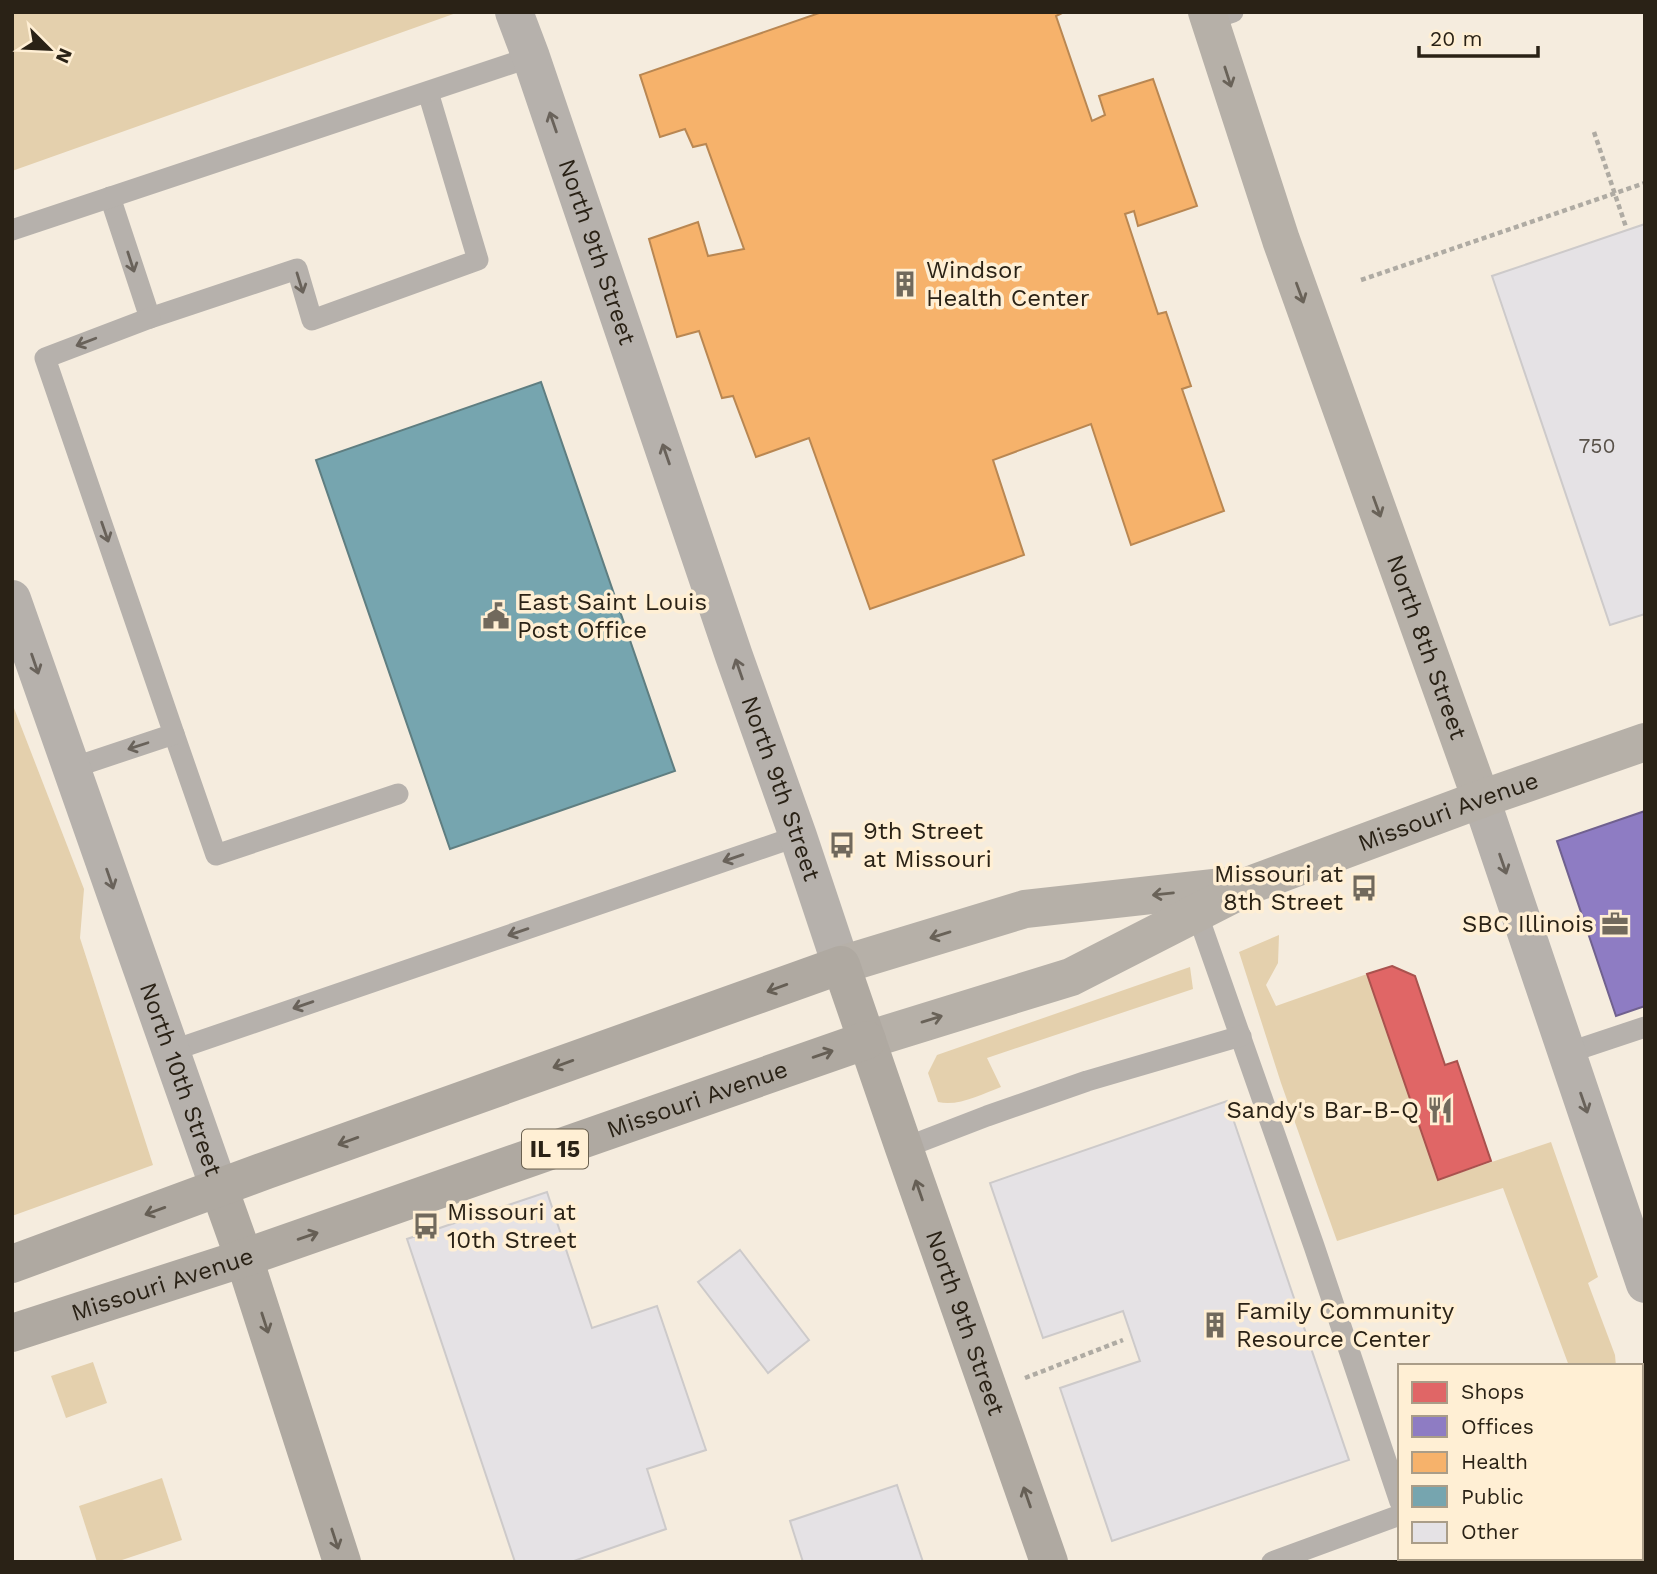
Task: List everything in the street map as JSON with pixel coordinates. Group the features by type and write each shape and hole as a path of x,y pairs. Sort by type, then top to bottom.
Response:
{"main road":[{"name":"North 8th Street","path":"1216,15 1281,240 1481,799"},
{"name":"Missouri Avenue","path":"12,1333 243,1258 867,1040 1071,977 1255,883 1481,799 1645,742"},
{"name":"Missouri Avenue","path":"12,1264 841,965 1025,909 1255,883"},
{"name":"North 9th Street","path":"841,965 1049,1562"},
{"name":"North 10th Street","path":"219,1188 342,1562"}],"street":[{"name":"North 9th Street","path":"514,12 841,965"},
{"name":"North 10th Street","path":"12,599 219,1188"},
{"name":"North 8th Street","path":"1481,799 1645,1284"}],"lane":[{"path":"12,230 531,57"},
{"path":"398,794 215,855 45,358 150,318 296,269 312,320 478,260 428,92"},
{"path":"110,197 150,318"},
{"path":"72,768 174,734"},
{"path":"171,1051 798,836"},
{"path":"1197,913 1314,1246 1398,1497"},
{"path":"1567,1053 1645,1027"},
{"path":"904,1148 1075,1085 1241,1036"},
{"path":"1272,1562 1398,1516"}],"path":[{"path":"1594,131 1626,227"},
{"path":"1362,281 1645,183"},
{"path":"1025,1379 1123,1340"}],"shaded area":[{"path":"12,12 459,12 12,171"},
{"path":"12,703 84,889 80,938 153,1165 12,1216"},
{"path":"1279,935 1278,963 1266,985 1276,1006 1367,974 1438,1180 1551,1142 1598,1277 1588,1283 1615,1355 1616,1364 1568,1364 1503,1188 1337,1241 1281,1083 1239,952"},
{"path":"1190,967 1193,989 987,1058 1001,1087 954,1103 938,1102 928,1073 937,1055"},
{"path":"93,1362 107,1403 66,1418 51,1376"},
{"path":"162,1478 182,1540 116,1562 97,1562 79,1506"}],"building: Shops":[{"path":"1392,966 1415,976 1445,1065 1457,1061 1491,1161 1438,1180 1367,974"}],"building: Offices":[{"name":"SBC Illinois","path":"1645,811 1645,1006 1616,1016 1557,841"}],"building: Health":[{"name":"Windsor Health Center","path":"822,12 1064,12 1056,16 1092,121 1105,115 1099,96 1153,79 1197,206 1138,226 1134,211 1125,214 1158,314 1166,312 1191,386 1182,389 1224,511 1131,545 1091,424 993,460 1024,555 870,609 809,438 756,457 733,396 722,398 699,331 677,337 649,239 698,222 708,256 744,249 706,144 693,147 685,129 660,137 640,75"}],"building: Public":[{"name":"East Saint Louis Post Office","path":"541,382 675,771 450,849 316,460"}],"building: Other":[{"path":"1645,224 1645,614 1610,625 1492,276"},
{"name":"Family Community Resource Center","path":"1227,1101 1349,1460 1112,1541 1060,1388 1140,1361 1123,1311 1043,1338 990,1183"},
{"path":"547,1192 592,1328 657,1306 706,1450 647,1469 666,1529 571,1562 515,1562 407,1239"},
{"path":"740,1250 809,1340 768,1373 698,1282"},
{"path":"897,1485 923,1562 803,1562 790,1521"}],"place":[{"name":"Windsor Health Center","path":"905,284"},
{"name":"East Saint Louis Post Office","path":"496,616"},
{"name":"9th Street at Missouri","path":"842,845"},
{"name":"Missouri at 8th Street","path":"1364,888"},
{"name":"SBC Illinois","path":"1615,924"},
{"name":"Sandy's Bar-B-Q","path":"1440,1110"},
{"name":"Missouri at 10th Street","path":"426,1226"},
{"name":"Family Community Resource Center","path":"1215,1325"}]}
